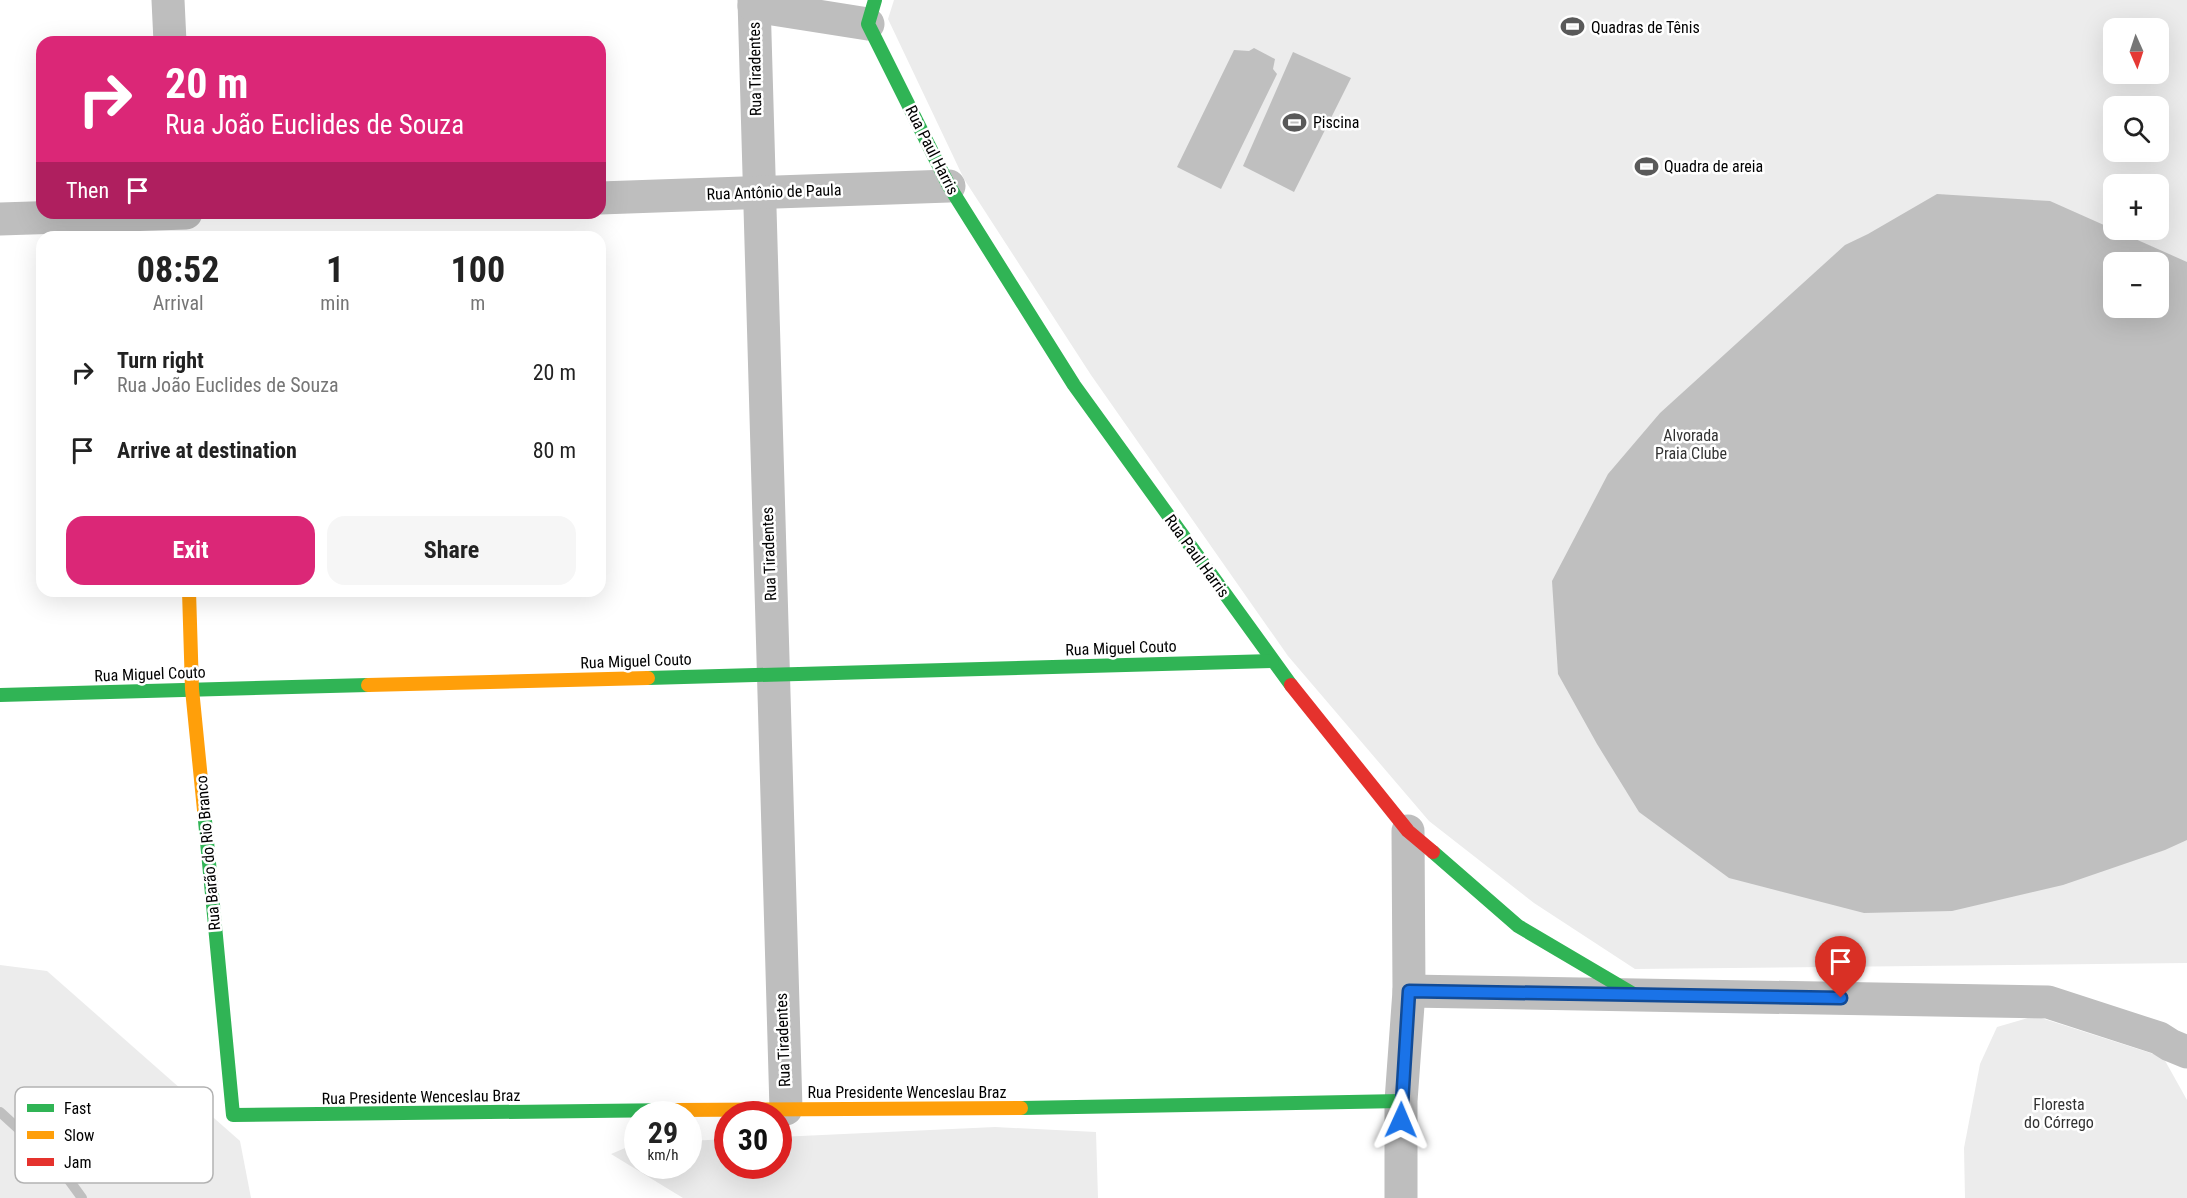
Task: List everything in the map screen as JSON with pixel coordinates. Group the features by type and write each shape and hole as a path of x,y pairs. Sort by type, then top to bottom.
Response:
{"street":[{"path":"168,0 170,36"},
{"name":"Rua Paul Harris","path":"754,3 871,12 949,186 1074,385 1272,661 1408,831 1518,926 1635,995"},
{"name":"Rua Tiradentes","path":"754,3 786,1101"},
{"name":"Rua Antônio de Paula","path":"606,198 949,186"},
{"path":"0,219 36,218"},
{"name":"Rua Barão do Rio Branco","path":"189,597 192,689 233,1115"},
{"name":"Rua Miguel Couto","path":"0,694 1272,661"},
{"path":"1401,1198 1401,1101 1409,991 1408,831"},
{"path":"1409,991 2048,1002 2159,1038 2170,1046 2187,1052"},
{"name":"Rua Presidente Wenceslau Braz","path":"792,1109 994,1109 1401,1101"},
{"name":"Rua Presidente Wenceslau Braz","path":"233,1115 714,1110"}],"green space":[{"name":"Alvorada Praia Clube","path":"894,0 2187,0 2187,963 1635,969 1534,903 1429,821 1288,656 1091,375 964,179 888,19"},
{"path":"0,965 47,971 179,1087 15,1087 15,1183 213,1183 213,1117 240,1141 251,1198 0,1198"},
{"name":"Floresta do Córrego","path":"2035,1016 2163,1057 2187,1100 2187,1198 1965,1198 1964,1148 1980,1064 1997,1027"},
{"path":"995,1127 1096,1132 1098,1198 683,1198 652,1179 702,1179 702,1140 714,1140 714,1179 792,1179 792,1136"},
{"path":"624,1148 624,1162 611,1154"}],"shaded area":[{"name":"Piscina","path":"1254,48 1275,59 1273,69 1277,74 1221,189 1177,167 1234,50 1249,51"},
{"name":"Piscina","path":"1293,52 1351,78 1294,192 1243,166"},
{"path":"1937,194 2050,201 2103,225 2103,240 2138,240 2165,252 2103,252 2103,318 2169,318 2169,254 2187,262 2187,840 2165,850 2063,885 1952,911 1864,913 1729,878 1639,812 1597,744 1558,674 1552,581 1608,474 1660,413 1845,245"}],"waterway":[{"path":"0,1112 15,1126"},
{"path":"71,1183 82,1198"}],"traffic: fast":[{"path":"875,0 868,24 949,186 1074,385 1291,685"},
{"path":"648,678 1272,661"},
{"path":"0,695 368,685"},
{"path":"204,810 233,1115 624,1111"},
{"path":"1433,852 1518,926 1635,995"},
{"path":"1021,1108 1401,1101"}],"traffic: slow":[{"path":"189,597 192,689 204,810"},
{"path":"368,685 648,678"},
{"path":"702,1110 1021,1108"}],"traffic: jam":[{"path":"1291,685 1408,831 1433,852"}],"place":[{"name":"Quadras de Tênis","path":"1573,27"},
{"name":"Piscina","path":"1295,122"},
{"name":"Quadra de areia","path":"1646,166"}],"route":[{"path":"1401,1120 1409,991 1841,998"}]}
